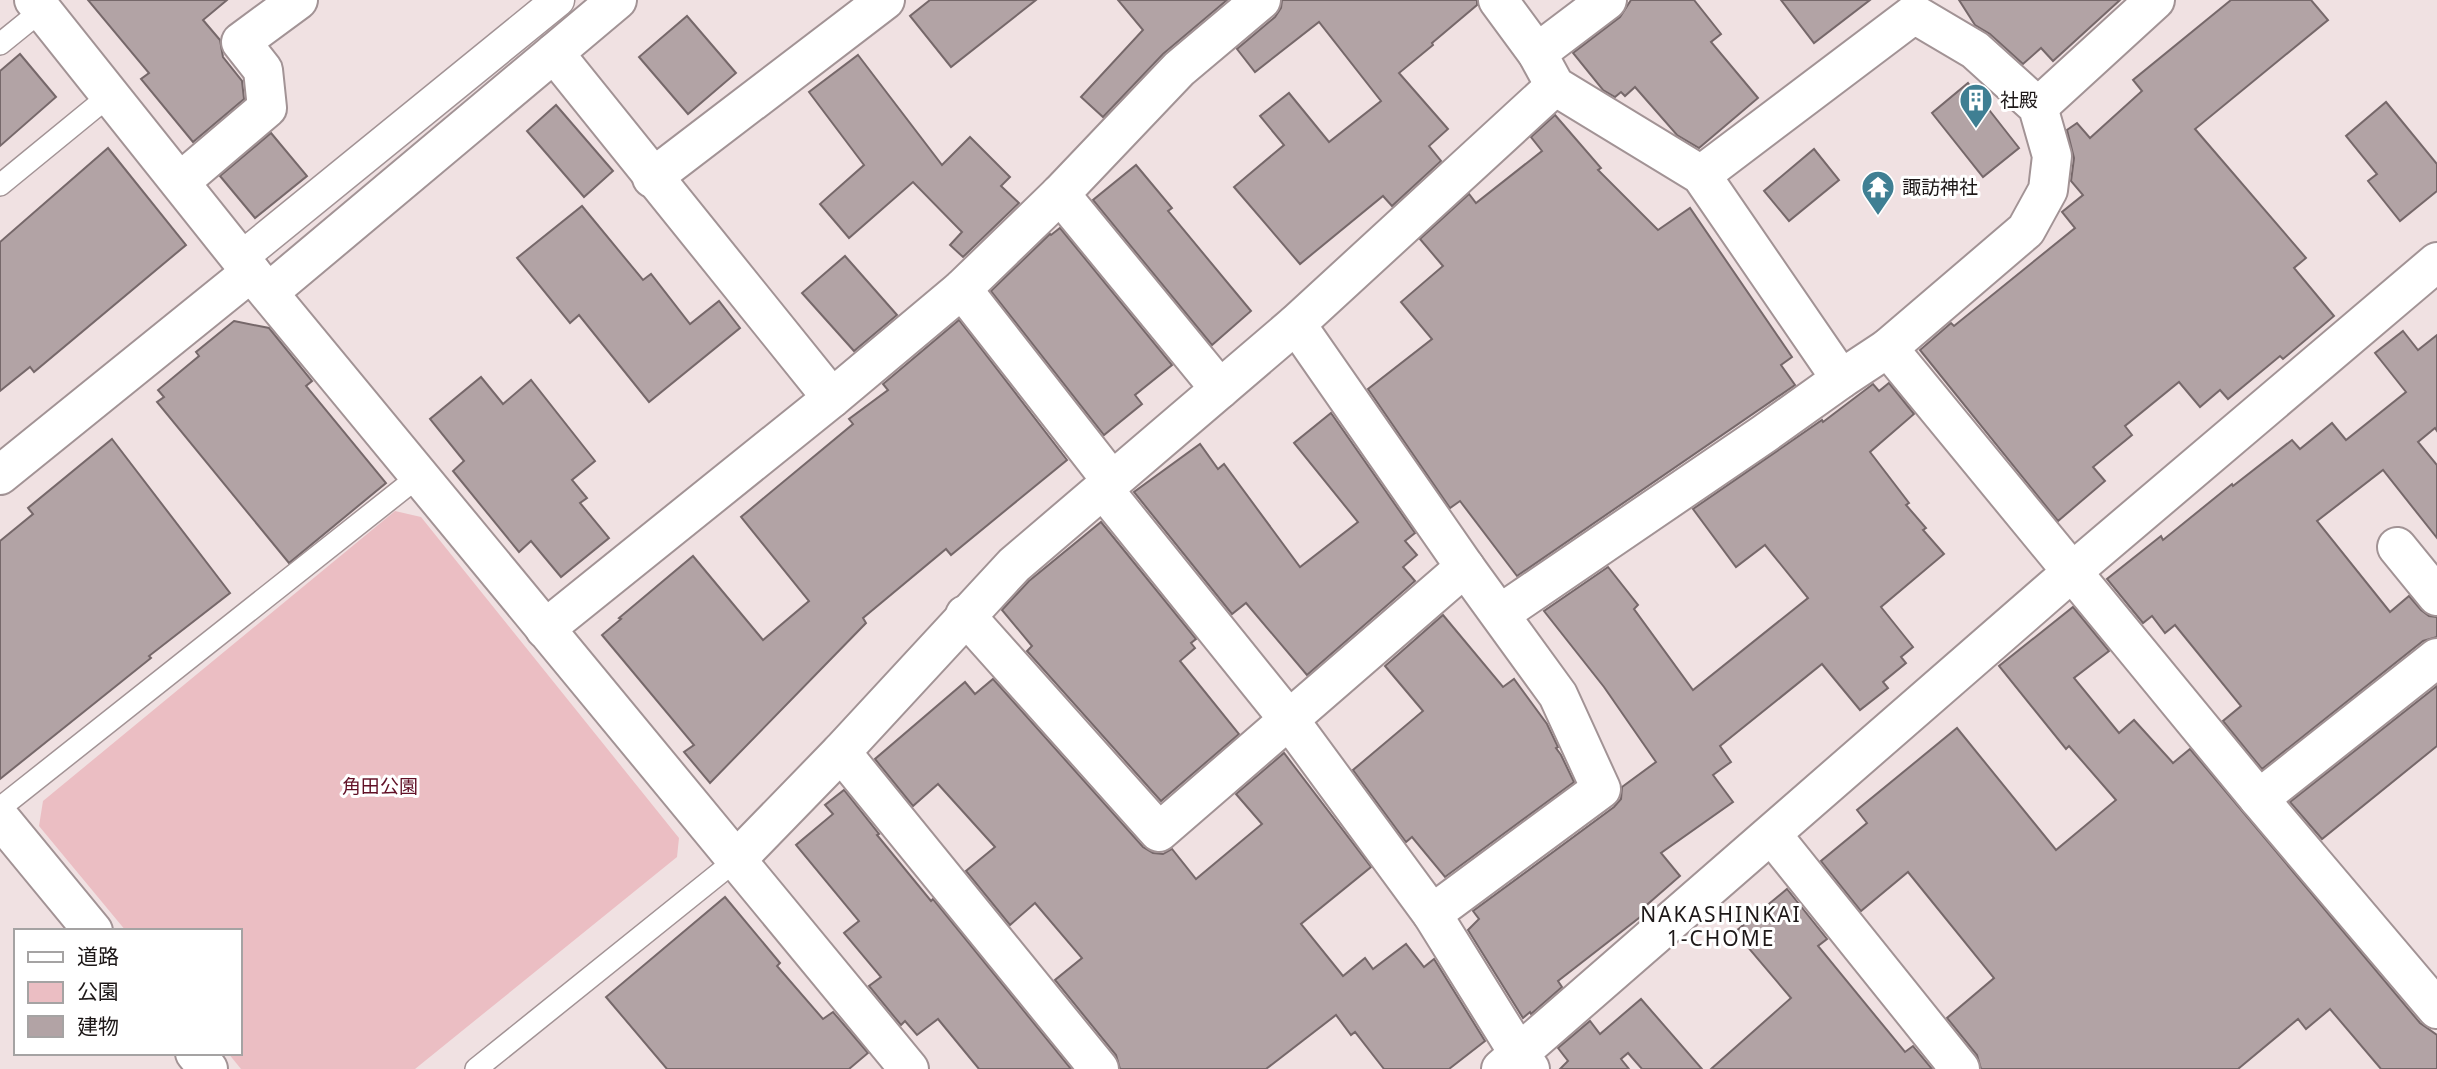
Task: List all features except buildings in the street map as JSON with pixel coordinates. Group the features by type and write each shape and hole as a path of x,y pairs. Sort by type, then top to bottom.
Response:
{"street":[{"path":"180,182 267,107 263,70 241,42 298,0"},
{"path":"254,274 558,0"},
{"path":"0,475 254,274 554,53 617,0"},
{"path":"653,178 885,0"},
{"path":"545,629 832,398 962,289 1060,194 1180,69 1261,0"},
{"path":"1498,0 1537,53 1555,86 1701,175 1841,379"},
{"path":"1537,53 1608,0"},
{"path":"2038,107 2155,0"},
{"path":"38,5 419,476 909,1069"},
{"path":"1500,614 1888,348 2026,230 2048,190 2052,156 2038,107 1975,50 1914,14 1701,175"},
{"path":"554,53 832,398"},
{"path":"736,860 841,752 1014,565 1296,324 1555,86"},
{"path":"1060,194 1220,389"},
{"path":"962,289 1107,485 1290,721 1432,914 1517,1064 1772,835 2073,571 2437,262"},
{"path":"1296,324 1558,695 1601,789 1432,914"},
{"path":"1888,348 2259,799 2437,1009"},
{"path":"2397,547 2437,596"},
{"path":"965,615 1159,832 1290,721 1465,566"},
{"path":"2259,799 2437,658"},
{"path":"841,752 1100,1069"},
{"path":"0,818 91,929"},
{"path":"1772,835 1960,1069"},
{"path":"197,1055 208,1069"}],"lane":[{"path":"0,44 38,5"},
{"path":"0,186 110,94"},
{"path":"0,808 419,476"},
{"path":"476,1069 736,860"}],"green space":[{"name":"角田公園","path":"395,511 421,517 679,838 677,857 415,1069 241,1069 230,1055 242,1055 242,929 124,929 39,826 43,801"}],"place":[{"name":"社殿","path":"1976,130"},
{"name":"諏訪神社","path":"1878,217"}],"district":[{"name":"NAKASHINKAI 1-CHOME","path":"1721,927"}]}
